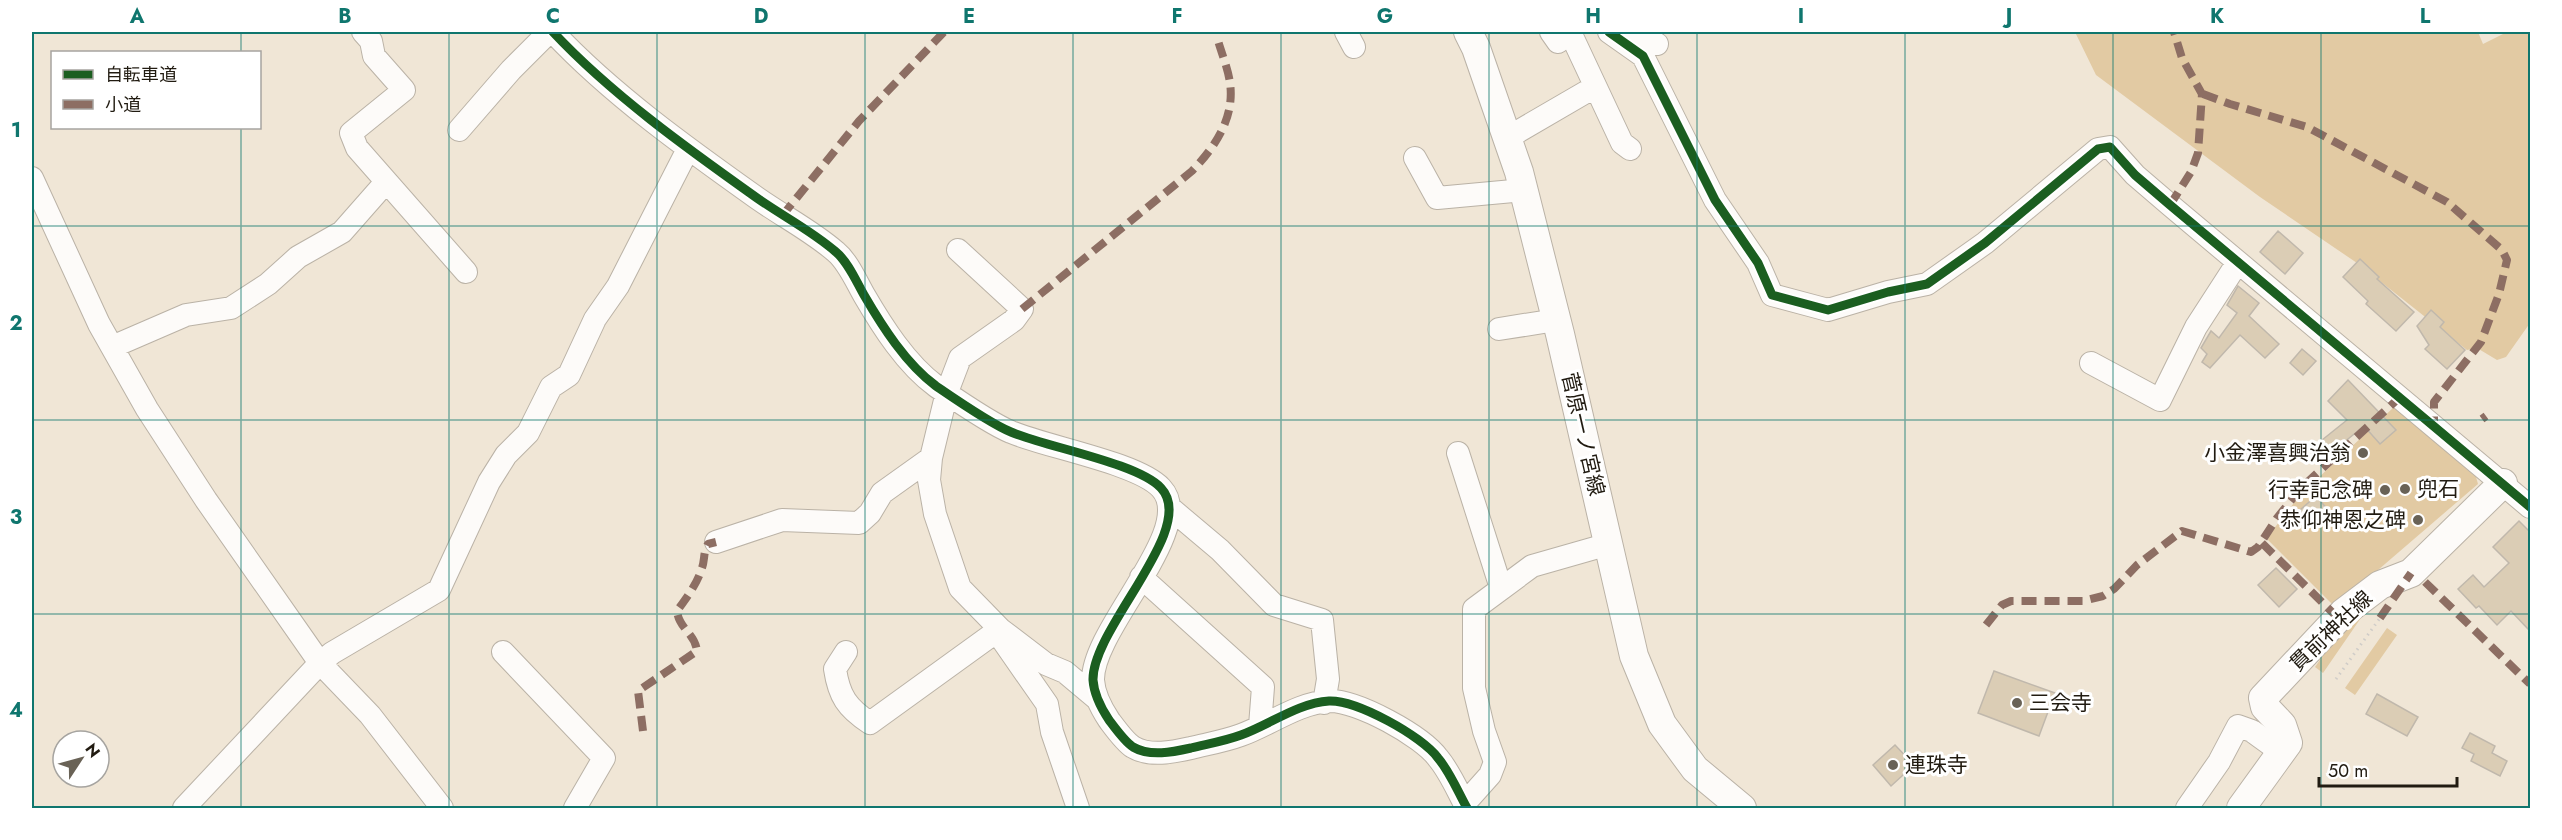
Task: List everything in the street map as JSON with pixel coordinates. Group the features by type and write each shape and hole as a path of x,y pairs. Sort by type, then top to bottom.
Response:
{"main road":[{"name":"菅原一ノ宮線","path":"1468,32 1476,48 1524,190 1634,656 1662,724 1695,769 1742,808"},
{"name":"貫前神社線","path":"2281,752 2288,743 2282,725 2265,707 2263,698 2343,613 2380,585 2411,573 2503,483"},
{"path":"2241,808 2281,752"}],"street":[{"path":"363,32 371,41 374,56 404,90 351,133 357,148 466,272"},
{"path":"459,130 511,70 551,32 688,149 783,216 807,229 840,255 887,335 933,384 1008,432 1139,473 1164,490 1170,513 1161,546 1109,630 1097,659 1093,678 1096,698"},
{"path":"1609,32 1643,56 1715,200 1758,263 1772,295 1828,310 1888,292 1927,284 1985,243 2098,149 2109,147 2135,175 2530,507"},
{"path":"1637,32 1657,44"},
{"path":"1560,35 1622,143 1630,149"},
{"path":"1507,138 1586,92"},
{"path":"184,808 320,663 332,653 439,590 489,482 506,455 528,433 551,387 569,375 595,319 618,286 688,149"},
{"path":"1415,158 1437,198 1524,190"},
{"path":"32,178 112,347 206,500 320,663 370,715 442,808"},
{"path":"112,347 186,315 231,308 268,284 298,257 342,232 386,183"},
{"path":"958,250 1022,309 1014,320 960,358 947,392 931,458 929,480 935,514 960,588 998,630 1047,704"},
{"path":"2091,363 2160,400 2196,327 2238,262"},
{"path":"1499,329 1556,320"},
{"path":"1458,453 1501,588"},
{"path":"716,542 782,520 859,523 870,513 882,493 931,458"},
{"path":"1170,507 1220,550 1274,605 1322,620 1328,679 1324,703"},
{"path":"998,630 1041,660 1065,672 1096,698 1114,726 1133,747 1152,752 1171,753 1241,735 1309,706 1331,701 1358,707 1418,739 1438,757 1466,806 1490,775 1495,762 1484,730 1474,688 1474,609 1532,566 1609,544"},
{"path":"1141,577 1263,687 1260,726"},
{"path":"846,652 835,669 838,691 854,713 870,723 998,630"},
{"path":"503,652 604,758 574,808"},
{"path":"1041,660 1052,732 1078,808"},
{"path":"2187,808 2219,762 2238,726 2252,731 2281,752"}],"path":[{"path":"2336,679 2380,618"}],"shaded area":[{"path":"2075,32 2478,32 2483,44 2507,32 2530,32 2530,323 2506,357 2497,360 2477,348 2467,350 2357,263 2260,197 2096,75"},
{"path":"2394,407 2476,477 2478,484 2335,607 2268,540 2269,535 2300,495"},
{"path":"2357,606 2365,612 2323,673 2315,667"},
{"path":"2387,628 2397,635 2355,695 2345,688"}],"building":[{"path":"2278,231 2303,253 2285,274 2260,252"},
{"path":"2360,259 2379,277 2377,279 2414,312 2396,331 2366,304 2368,301 2343,277"},
{"path":"2238,286 2259,303 2249,316 2279,344 2265,358 2240,335 2210,368 2202,362 2207,354 2201,348 2211,331 2219,338 2237,313 2227,305"},
{"path":"2431,310 2444,322 2440,327 2465,350 2447,369 2425,349 2429,345 2417,326"},
{"path":"2302,349 2316,361 2303,375 2290,363"},
{"path":"2348,380 2396,430 2380,444 2364,426 2332,452 2322,440 2347,420 2328,401"},
{"path":"2316,496 2329,511 2316,522 2312,518 2309,520 2300,510"},
{"path":"2519,521 2530,532 2530,631 2511,611 2497,625 2458,589 2473,575 2484,587 2509,563 2493,547"},
{"path":"2276,568 2297,589 2279,607 2258,585"},
{"name":"三会寺","path":"1994,671 2055,693 2039,736 1978,713"},
{"path":"2377,694 2418,717 2407,736 2366,714"},
{"path":"2470,733 2495,746 2492,753 2507,761 2500,776 2471,761 2474,754 2462,748"},
{"name":"連珠寺","path":"1895,745 1914,765 1891,786 1873,765"}],"marked path":[{"path":"782,216 859,121 944,32"},
{"path":"2170,205 2191,172 2198,153 2202,94 2182,58 2174,32"},
{"path":"1022,309 1192,171 1208,152 1222,131 1231,96 1229,77 1217,37"},
{"path":"2203,94 2307,127 2447,202 2502,250 2507,260 2499,294 2481,342 2434,402 2434,426"},
{"path":"1986,625 2002,605 2011,601 2083,601 2103,596 2114,589 2137,565 2182,531 2251,552 2258,547 2301,488 2400,397"},
{"path":"2482,419 2486,416"},
{"path":"643,731 638,691 697,651 677,611 697,580 708,544 716,542"},
{"path":"2262,543 2338,618"},
{"path":"2380,618 2411,573"},
{"path":"2425,582 2530,684"}],"cycle path":[{"path":"553,32 600,77 651,120 767,205 836,252 848,266 887,332 915,367 936,386 983,417 1011,432 1113,463 1149,479 1161,488 1169,506 1166,528 1156,553 1097,658 1093,680 1096,696 1103,711 1130,745 1154,753 1184,750 1241,735 1306,706 1329,701 1341,702 1356,706 1388,721 1430,749 1446,769 1467,808"},
{"path":"1609,32 1643,56 1715,200 1758,263 1772,295 1828,310 1888,292 1927,284 1985,243 2098,149 2110,147 2135,175 2530,507"}],"place":[{"name":"小金澤喜興治翁","path":"2363,453"},
{"name":"兜石","path":"2405,489"},
{"name":"行幸記念碑","path":"2385,490"},
{"name":"恭仰神恩之碑","path":"2418,520"},
{"name":"三会寺","path":"2017,703"},
{"name":"連珠寺","path":"1893,765"}]}
